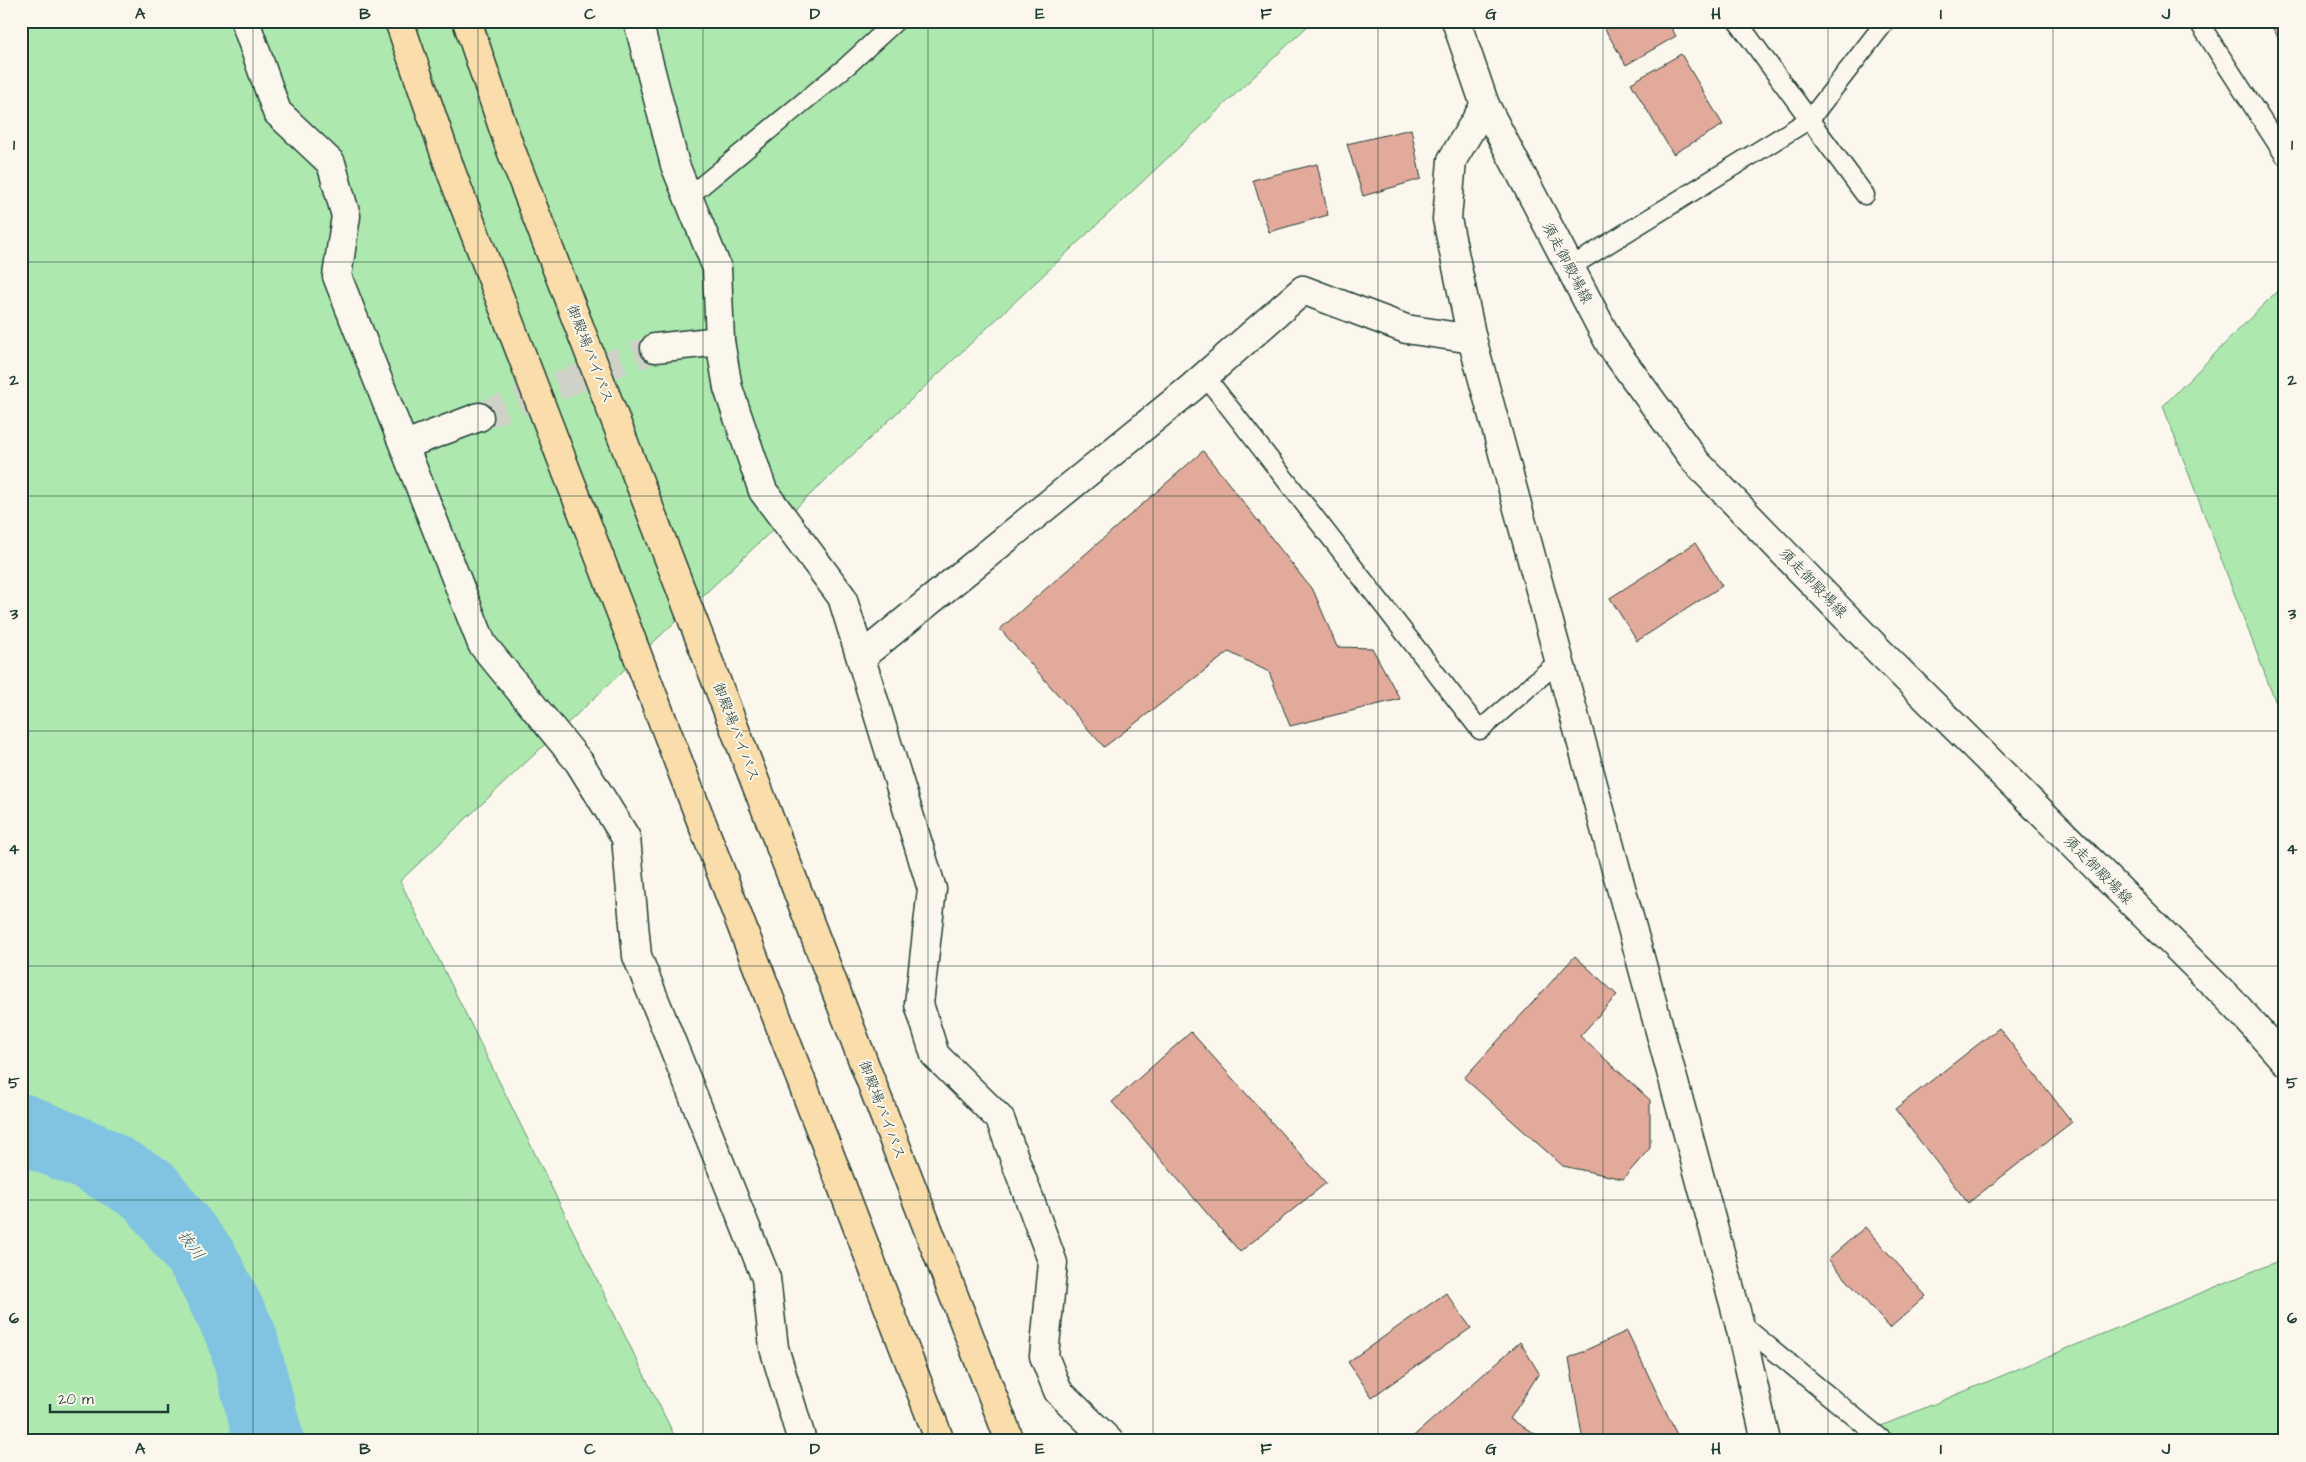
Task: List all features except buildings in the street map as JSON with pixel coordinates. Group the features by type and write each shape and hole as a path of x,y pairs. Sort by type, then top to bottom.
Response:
{"highway":[{"path":"399,21 452,174 940,1441"},
{"name":"御殿場バイパス","path":"467,21 509,145 1010,1441"}],"street":[{"path":"246,21 277,112 331,164 346,216 337,276 482,644 579,762 626,838 636,956 766,1278 774,1348 802,1441"},
{"path":"638,21 675,165 717,268 720,341 728,388 763,491 842,597 932,889 919,1004 935,1055 1000,1119 1053,1263 1044,1356 1058,1391 1110,1441"},
{"name":"須走御殿場線","path":"1456,21 1485,105 1610,344 1696,462 1880,652 2237,1007 2285,1061"},
{"path":"1485,105 1452,160 1447,219 1472,339 1739,1322 1766,1441"},
{"path":"861,657 1205,376 1303,290 1406,329 1472,339"},
{"path":"655,348 720,341"},
{"path":"405,445 478,417"}],"lane":[{"path":"688,197 847,66 896,21"},
{"path":"1737,21 1865,195"},
{"path":"1569,268 1810,119 1886,21"},
{"path":"2198,21 2285,156"},
{"path":"1205,376 1480,730 1560,660"},
{"path":"1739,1322 1884,1441"}],"green space":[{"path":"21,21 1313,21 400,881 677,1441 21,1441"},
{"path":"2285,283 2285,727 2163,406"},
{"path":"2285,1258 2285,1441 1845,1441"}],"waterway":[{"name":"抜川","path":"21,1128 93,1158 149,1190 204,1261 242,1336 269,1441"}],"tunnel":[{"path":"479,417 655,348"}]}
